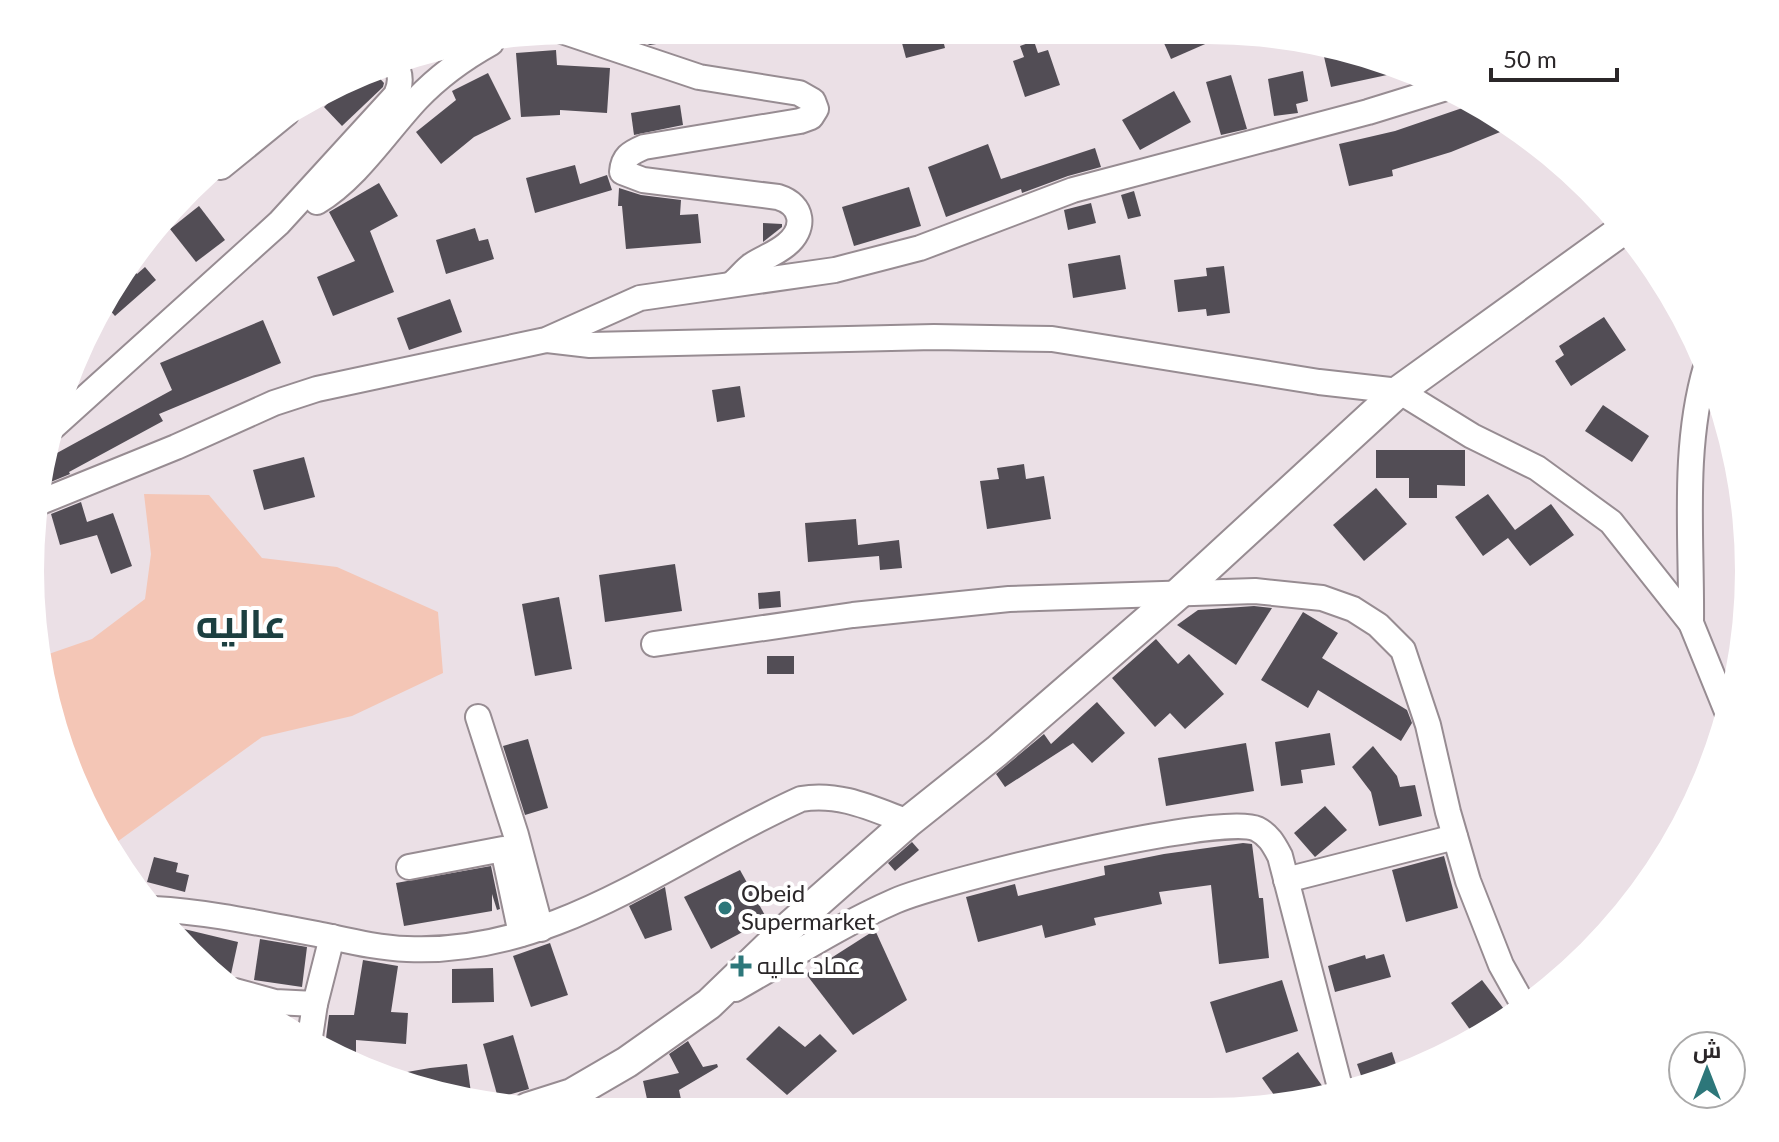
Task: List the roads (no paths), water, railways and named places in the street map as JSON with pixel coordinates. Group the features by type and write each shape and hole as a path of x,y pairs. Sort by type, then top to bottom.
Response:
{"main road":[{"path":"560,1098 613,1070 677,1029 709,1004 788,928 908,822 997,751 1177,595 1399,391 1614,236"}],"street":[{"path":"601,44 699,77 799,93 813,101 816,109 811,117 800,121 644,147 630,153 623,163 622,172 643,180 778,197 789,200 796,207 799,223 792,240 751,266 733,283"},
{"path":"279,223 323,198 381,144 417,99 472,53"},
{"path":"69,413 279,223 396,95 400,73"},
{"path":"50,498 274,403 317,389 546,340 640,298 835,270 920,248 1073,190 1430,93"},
{"path":"546,340 590,345 934,337 1052,339 1319,382 1399,391 1472,436 1537,468 1611,522 1691,623 1720,694"},
{"path":"1691,623 1690,459 1702,387"},
{"path":"654,644 853,615 1009,599 1177,595 1219,590 1288,593 1343,605 1378,625 1403,650 1428,725 1468,881 1501,965 1519,996"},
{"path":"478,717 516,835 531,932"},
{"path":"173,916 332,937 376,946 440,949 531,932 635,887 801,799 818,796 838,798 908,822"},
{"path":"709,1004 897,900 1047,858 1231,825 1255,828 1270,839 1280,856 1338,1081"},
{"path":"1286,880 1455,837"},
{"path":"409,867 503,849 531,932"},
{"path":"311,1029 332,937"},
{"path":"264,999 315,1004"}],"place":[{"name":"Obeid Supermarket","path":"725,908"},
{"name":"عماد عاليه","path":"741,966"}],"district":[{"name":"عاليه","path":"241,624"}]}
